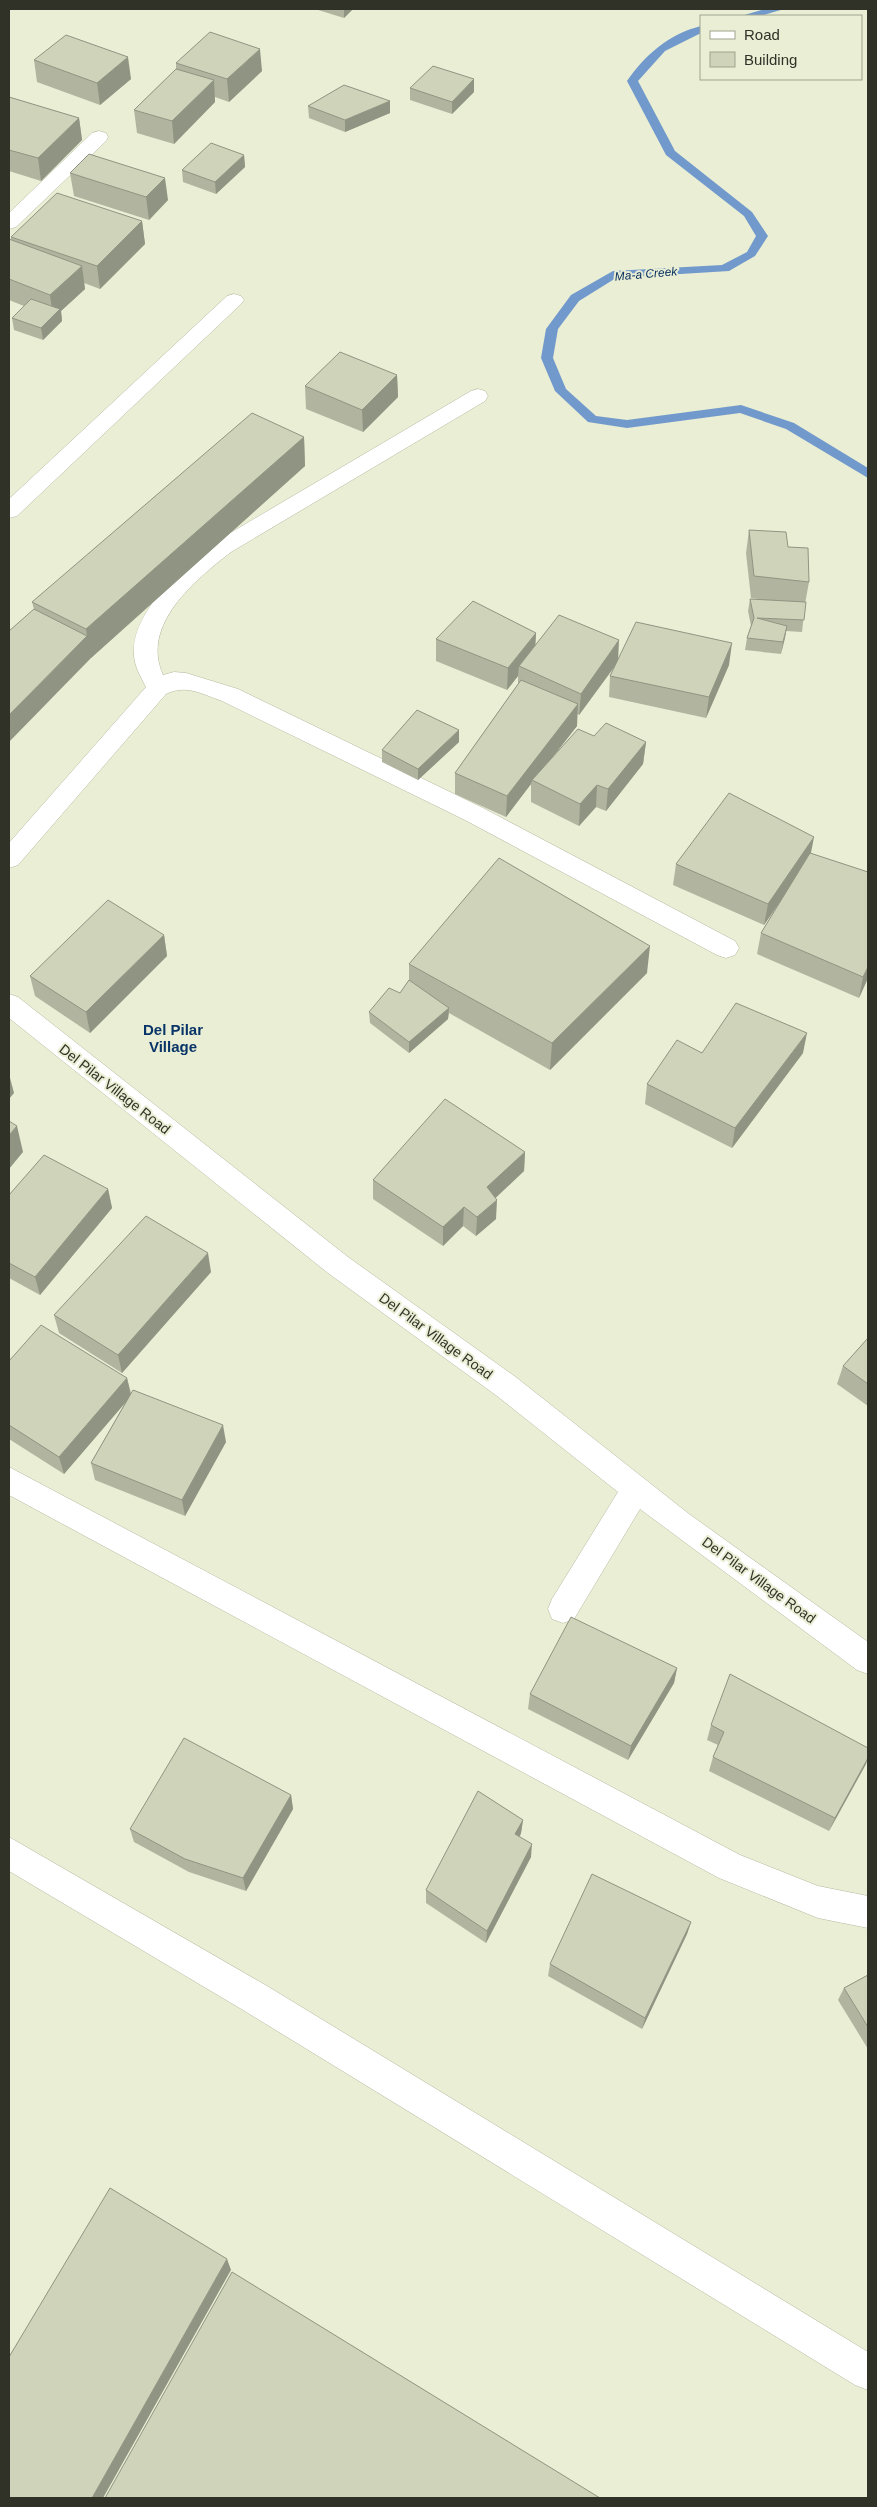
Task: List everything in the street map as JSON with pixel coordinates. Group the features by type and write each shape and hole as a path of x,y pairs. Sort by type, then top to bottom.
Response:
{"street":[{"path":"9,223 99,137"},
{"path":"9,512 234,300"},
{"path":"158,688 149,671 145,652 149,632 164,605 206,559 223,547 478,396"},
{"path":"9,859 158,688 174,680 186,681 200,683 230,695 474,814 726,948"},
{"name":"Del Pilar Village Road","path":"9,1004 338,1265 507,1387 636,1489 868,1660"},
{"path":"9,1480 730,1867 818,1902 868,1912"},
{"path":"563,1609 636,1489"},
{"path":"9,1853 263,2004 868,2372"}],"building":[{"path":"210,32 260,49 227,79 176,63"},
{"path":"66,35 128,57 97,83 34,60"},
{"path":"433,66 474,79 452,102 410,88"},
{"path":"176,69 214,80 172,121 134,110"},
{"path":"344,85 390,101 345,120 308,106"},
{"path":"9,97 79,118 38,158 9,150"},
{"path":"211,143 244,155 215,182 182,170"},
{"path":"89,154 165,178 146,197 70,173"},
{"path":"57,193 142,221 97,266 11,237"},
{"path":"9,239 82,266 50,295 9,279"},
{"path":"31,299 60,309 41,328 12,318"},
{"path":"340,352 397,375 362,410 305,386"},
{"path":"252,413 304,437 86,629 32,602"},
{"path":"749,530 786,532 788,547 808,548 809,582 754,576"},
{"path":"750,599 806,602 804,620 757,618 787,626 783,642 747,638 754,618"},
{"path":"473,601 536,633 508,668 436,639"},
{"path":"34,609 87,636 9,715 9,631"},
{"path":"559,615 619,640 581,694 519,666"},
{"path":"636,622 732,643 709,697 610,676"},
{"path":"521,680 578,704 507,796 455,773"},
{"path":"417,710 459,730 418,769 382,750"},
{"path":"606,723 646,742 608,789 597,785 580,804 532,780 578,729 594,736"},
{"path":"729,793 814,837 768,904 676,864"},
{"path":"810,853 868,872 868,967 863,977 761,933"},
{"path":"499,858 650,946 552,1043 409,964"},
{"path":"108,900 164,935 86,1012 30,976"},
{"path":"409,980 449,1008 409,1042 369,1012 389,988 400,993"},
{"path":"736,1003 807,1033 735,1128 647,1084 677,1040 702,1053"},
{"path":"445,1099 525,1152 487,1187 497,1200 477,1217 464,1207 443,1227 373,1180"},
{"path":"9,1121 17,1126 9,1135"},
{"path":"44,1155 108,1189 35,1277 9,1263 9,1195"},
{"path":"146,1216 208,1253 118,1355 54,1315"},
{"path":"41,1325 127,1378 59,1457 9,1425 9,1361"},
{"path":"868,1338 868,1384 843,1366"},
{"path":"133,1390 223,1425 182,1500 91,1463"},
{"path":"571,1617 677,1668 631,1746 530,1694"},
{"path":"730,1674 868,1748 868,1758 835,1818 713,1757 724,1732 711,1725"},
{"path":"184,1738 291,1795 243,1878 185,1859 130,1829"},
{"path":"478,1791 523,1820 515,1834 532,1844 487,1931 426,1890"},
{"path":"592,1874 691,1922 645,2018 550,1964"},
{"path":"868,1975 868,2027 844,1988"},
{"path":"110,2188 227,2259 92,2498 9,2498 9,2357"},
{"path":"232,2272 600,2498 105,2498"}],"waterway":[{"name":"Ma-a Creek","path":"751,15 779,9"},
{"name":"Ma-a Creek","path":"700,29 670,43 654,55 632,81 670,153 748,214 762,236 751,254 725,268 613,275 575,298 552,329 547,358 561,391 592,419 627,424 741,409 790,426 868,474"}],"district":[{"name":"Del Pilar Village","path":"173,1038"}]}
